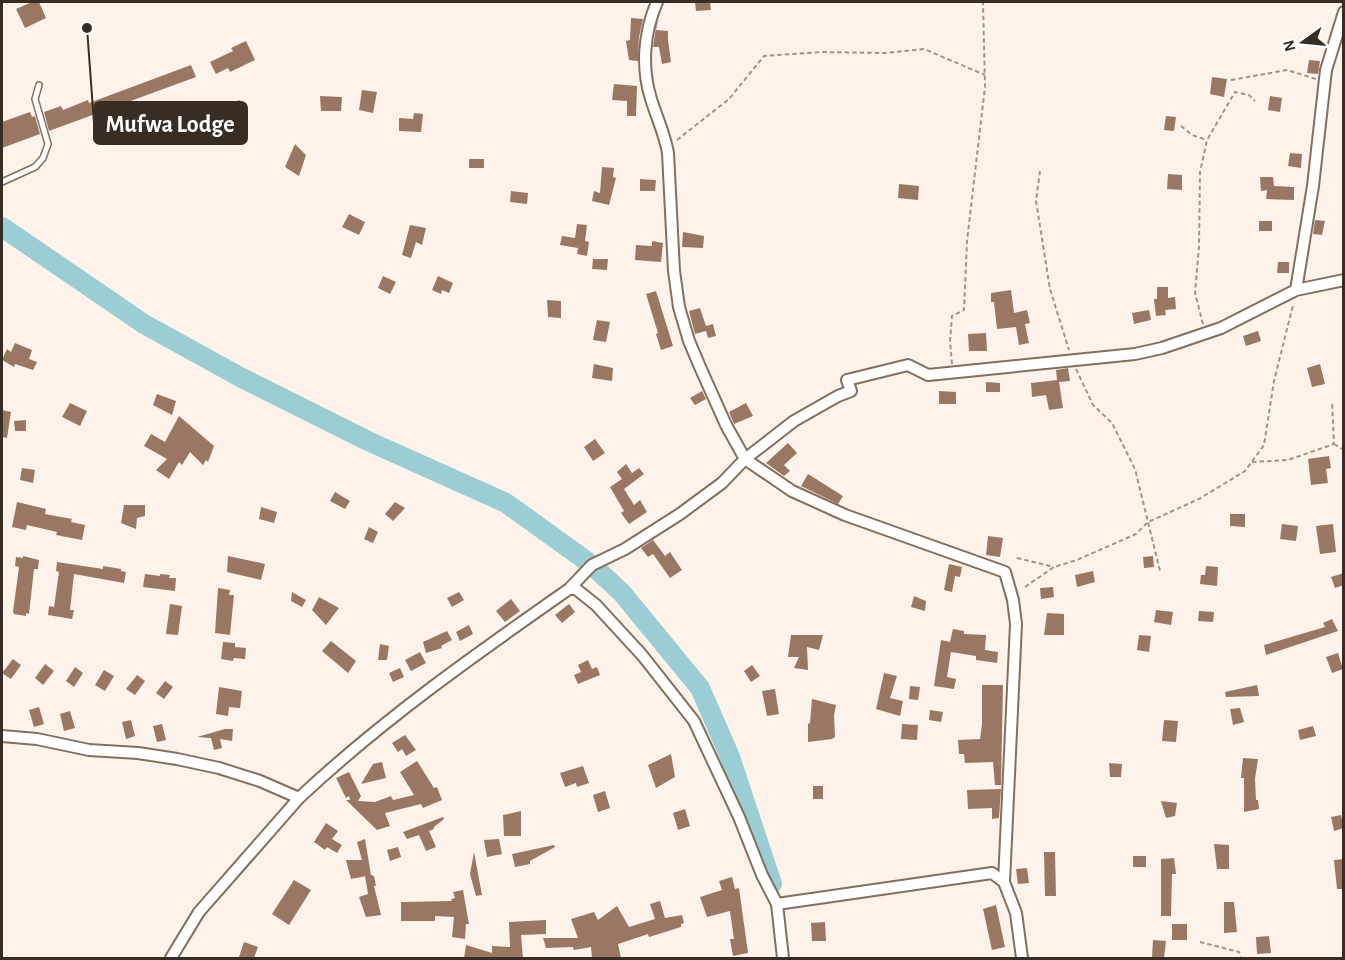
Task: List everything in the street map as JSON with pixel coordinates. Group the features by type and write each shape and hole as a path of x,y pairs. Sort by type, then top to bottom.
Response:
{"street":[{"path":"657,2 645,40 646,73 650,96 667,147 674,271 681,315 700,368 726,425 745,459 792,491 845,515 1005,572 1013,600 1016,624 1004,882 1016,913 1022,958"},
{"path":"1296,290 1313,186 1326,70 1344,12"},
{"path":"171,958 199,912 299,798 339,762 413,702 569,589 592,565 625,549 680,514 722,483 745,459 794,421 851,391 847,380 908,365 928,375 1136,354 1162,348 1221,328 1296,290 1344,280"},
{"path":"569,589 576,589 596,605 642,655 694,721 777,904 783,958"},
{"path":"2,736 37,739 89,750 138,753 177,759 219,768 260,781 299,798"},
{"path":"777,904 992,873 1004,882"}],"lane":[{"path":"2,182 35,167 43,158 48,144 35,99 39,85"}],"path":[{"path":"952,372 950,341 952,316 964,310 967,241 985,87 982,2"},
{"path":"667,147 729,99 764,56 821,52 885,53 924,49 985,75"},
{"path":"1231,80 1287,70 1324,82"},
{"path":"1205,333 1195,293 1199,247 1200,172 1207,140 1235,92 1249,95 1255,101"},
{"path":"1181,126 1192,135 1207,140"},
{"path":"1040,171 1036,201 1050,289 1073,360 1093,405 1112,423 1135,469 1160,571"},
{"path":"1025,587 1054,567 1077,560 1136,534 1148,522 1198,499 1245,471 1264,445 1274,381 1296,290"},
{"path":"1332,402 1335,444"},
{"path":"1252,462 1288,460 1335,444"},
{"path":"1335,444 1344,450"},
{"path":"1017,558 1054,567"},
{"path":"1200,942 1239,952 1241,958"}],"building":[{"path":"32,2 39,2 46,18 25,28 16,9"},
{"path":"695,2 710,2 711,10 696,11"},
{"path":"631,18 643,19 639,37 638,61 629,60 626,41 630,40"},
{"path":"659,19 656,30 668,31 671,62 662,64 659,47 653,47 656,27"},
{"path":"246,41 255,60 230,72 228,68 216,74 210,62 233,51 231,48"},
{"path":"1309,60 1320,61 1318,74 1307,73"},
{"path":"191,65 196,77 49,131 44,112 61,106 63,110 88,100 89,103"},
{"path":"1212,77 1227,79 1224,97 1210,94"},
{"path":"614,84 637,86 636,116 627,116 627,101 612,100"},
{"path":"362,90 377,92 373,113 359,110"},
{"path":"320,96 342,97 341,111 321,111"},
{"path":"1270,96 1282,98 1280,112 1268,110"},
{"path":"240,100 243,108 226,113 224,105"},
{"path":"30,112 32,117 35,116 40,134 2,148 2,122"},
{"path":"414,113 423,114 421,132 399,131 399,118 413,119"},
{"path":"1166,116 1176,117 1174,131 1164,130"},
{"path":"295,144 306,155 299,176 285,167"},
{"path":"1290,153 1302,154 1301,168 1288,166"},
{"path":"469,159 484,159 484,168 469,168"},
{"path":"602,167 614,168 613,177 616,178 609,205 592,201 594,191 600,193"},
{"path":"1168,174 1182,175 1182,190 1167,189"},
{"path":"1260,177 1273,177 1274,186 1294,187 1294,200 1266,199 1267,190 1261,191"},
{"path":"640,179 656,180 655,191 640,191"},
{"path":"899,184 919,186 918,200 898,198"},
{"path":"511,191 528,193 527,204 510,202"},
{"path":"349,214 365,222 359,235 342,227"},
{"path":"1315,220 1325,221 1322,235 1313,234"},
{"path":"1259,221 1272,221 1272,231 1259,231"},
{"path":"577,224 587,225 585,241 589,242 587,256 577,254 578,248 560,245 562,236 575,238"},
{"path":"410,225 426,228 422,245 416,242 411,258 402,255"},
{"path":"683,232 704,236 703,248 682,247"},
{"path":"652,241 663,243 661,262 635,260 636,245 652,246"},
{"path":"593,259 608,259 607,270 592,269"},
{"path":"1278,262 1289,262 1289,273 1277,273"},
{"path":"383,276 396,282 390,294 378,288"},
{"path":"438,276 453,283 449,293 442,290 441,294 432,290"},
{"path":"1157,287 1168,287 1168,298 1175,297 1176,309 1165,310 1166,315 1156,316 1154,299 1157,299"},
{"path":"1011,290 1014,313 1027,310 1030,323 1025,324 1029,343 1019,345 1016,327 997,329 991,293"},
{"path":"656,291 673,346 661,350 646,294"},
{"path":"547,300 561,301 561,318 548,317"},
{"path":"700,308 706,326 713,324 716,336 708,338 706,331 695,334 689,311"},
{"path":"1149,310 1151,320 1134,324 1132,313"},
{"path":"597,320 610,322 606,342 593,340"},
{"path":"1258,331 1261,341 1246,346 1243,336"},
{"path":"986,333 987,351 969,351 968,334"},
{"path":"15,343 32,350 29,359 37,362 33,370 15,364 14,367 2,360 7,349 11,352"},
{"path":"594,364 613,368 612,381 592,378"},
{"path":"1320,364 1325,384 1312,387 1307,368"},
{"path":"1068,368 1070,381 1059,382 1063,408 1049,410 1046,395 1032,397 1031,383 1057,380 1056,370"},
{"path":"986,382 1000,383 1000,392 986,392"},
{"path":"702,391 706,399 695,405 690,398"},
{"path":"939,391 956,392 956,404 939,404"},
{"path":"157,394 176,401 172,415 153,405"},
{"path":"70,403 87,411 80,426 62,417"},
{"path":"746,403 753,416 734,424 729,412"},
{"path":"2,410 11,412 7,438 2,437"},
{"path":"179,416 214,446 208,462 206,460 203,465 190,452 182,465 179,462 169,479 156,470 167,459 144,446 151,434 165,442"},
{"path":"26,420 26,431 15,431 14,421"},
{"path":"595,439 605,453 593,461 584,447"},
{"path":"788,443 797,453 784,465 790,471 784,476 766,463"},
{"path":"1329,456 1331,468 1326,469 1328,483 1311,485 1308,459"},
{"path":"626,464 632,473 639,468 644,474 624,489 634,505 640,500 647,512 629,524 621,513 624,511 610,487 622,479 617,472"},
{"path":"22,468 35,470 33,483 20,480"},
{"path":"808,474 843,496 838,504 801,486"},
{"path":"335,492 350,501 345,509 330,501"},
{"path":"17,502 46,509 45,514 72,519 71,522 85,525 82,540 56,535 57,532 27,525 26,530 12,527"},
{"path":"395,502 405,508 393,521 385,514"},
{"path":"124,505 145,505 145,516 137,518 136,529 121,523"},
{"path":"261,507 277,512 274,523 259,519"},
{"path":"1230,514 1245,514 1245,527 1230,526"},
{"path":"1282,524 1298,526 1296,541 1280,539"},
{"path":"1333,524 1336,552 1320,554 1316,526"},
{"path":"369,527 378,532 373,543 364,539"},
{"path":"988,536 1003,538 1000,557 986,555"},
{"path":"653,540 665,556 670,552 682,570 670,578 653,554 648,557 641,548"},
{"path":"23,556 39,560 38,569 34,569 29,614 26,613 26,616 13,612 19,567 15,566 16,557 23,558"},
{"path":"228,556 265,564 261,580 227,572"},
{"path":"1153,556 1154,567 1144,568 1143,557"},
{"path":"57,562 103,569 103,566 121,569 126,572 124,583 74,574 70,610 74,610 72,619 48,615 49,606 54,607 59,572 56,571"},
{"path":"949,564 962,567 960,577 955,576 952,592 944,590"},
{"path":"1206,566 1218,567 1217,586 1200,584 1201,575 1205,575"},
{"path":"1093,571 1095,582 1077,587 1075,575"},
{"path":"1344,573 1344,585 1335,588 1331,577"},
{"path":"145,574 170,575 169,578 176,578 175,591 143,587"},
{"path":"1053,587 1054,597 1041,599 1040,588"},
{"path":"218,588 230,590 229,595 234,595 230,635 215,633"},
{"path":"292,592 306,600 302,607 291,601"},
{"path":"459,592 464,600 452,607 447,598"},
{"path":"914,596 926,601 925,611 911,607"},
{"path":"319,597 339,608 326,625 312,610"},
{"path":"511,599 520,611 505,622 496,611"},
{"path":"170,604 182,606 178,635 166,634"},
{"path":"569,604 575,612 562,623 555,615"},
{"path":"1156,610 1173,612 1171,625 1154,622"},
{"path":"1199,611 1214,612 1213,622 1198,621"},
{"path":"1047,613 1064,614 1064,635 1044,635"},
{"path":"1332,619 1338,631 1266,655 1264,645 1325,627 1323,623"},
{"path":"469,625 473,634 460,641 456,632"},
{"path":"953,629 964,631 964,634 986,635 985,650 998,652 997,663 976,660 976,656 951,652 947,677 956,679 954,689 934,686 941,640 950,642"},
{"path":"447,631 452,640 441,646 442,648 426,653 423,642"},
{"path":"791,635 823,635 819,650 807,647 808,670 794,668 799,657 788,657"},
{"path":"1139,635 1151,636 1149,652 1137,650"},
{"path":"331,641 356,661 348,673 322,651"},
{"path":"223,642 235,643 235,647 246,648 245,659 234,658 233,661 221,659"},
{"path":"380,644 389,646 387,660 378,660"},
{"path":"420,652 426,663 411,671 405,660"},
{"path":"1338,653 1343,669 1332,673 1326,657"},
{"path":"13,659 21,665 11,679 2,673"},
{"path":"588,660 592,669 597,667 600,675 578,684 574,675 581,672 578,665"},
{"path":"45,664 54,671 43,685 35,678"},
{"path":"752,665 760,676 751,682 744,671"},
{"path":"75,667 83,673 74,687 66,681"},
{"path":"400,668 404,677 393,682 389,673"},
{"path":"104,670 114,676 105,691 95,685"},
{"path":"884,673 897,676 890,698 903,701 900,716 876,709"},
{"path":"137,675 145,681 135,695 126,689"},
{"path":"165,681 173,687 164,699 156,693"},
{"path":"982,685 1003,685 1001,785 995,785 993,762 965,763 964,754 959,754 958,740 980,739"},
{"path":"1257,685 1259,696 1226,697 1225,692"},
{"path":"910,686 920,687 918,700 909,699"},
{"path":"219,687 242,691 240,708 229,707 228,716 216,714"},
{"path":"775,689 779,714 767,716 762,691"},
{"path":"812,699 836,705 835,737 832,739 808,742"},
{"path":"39,707 44,724 34,727 29,710"},
{"path":"1240,708 1244,722 1233,725 1230,709"},
{"path":"930,710 943,712 941,722 929,720"},
{"path":"70,711 75,728 64,731 60,714"},
{"path":"131,720 135,736 126,739 122,722"},
{"path":"1164,720 1178,721 1176,742 1162,741"},
{"path":"162,724 166,740 157,742 153,726"},
{"path":"902,724 918,725 917,740 901,739"},
{"path":"1313,726 1316,736 1300,740 1298,730"},
{"path":"233,729 232,741 220,739 222,748 214,750 211,738 197,737"},
{"path":"405,735 416,750 406,756 402,749 398,752 392,743"},
{"path":"671,754 675,777 656,788 648,765"},
{"path":"1243,758 1258,759 1255,779 1259,809 1244,812 1244,778 1241,778"},
{"path":"417,761 434,788 437,787 442,800 423,808 421,804 385,813 390,826 377,830 346,800 350,800 349,796 346,798 336,778 349,772 361,796 358,801 375,802 391,796 393,800 414,795 400,772"},
{"path":"382,762 386,778 361,784 373,764"},
{"path":"1109,763 1122,764 1121,777 1110,777"},
{"path":"583,766 589,783 577,787 576,783 565,787 560,773"},
{"path":"813,786 823,786 823,799 813,799"},
{"path":"1001,789 999,818 992,819 992,808 968,809 967,790"},
{"path":"605,791 610,808 598,812 593,795"},
{"path":"1161,801 1177,803 1175,816 1166,818"},
{"path":"685,809 690,826 678,830 673,813"},
{"path":"521,811 521,836 504,836 503,815"},
{"path":"1341,815 1344,828 1334,831 1331,817"},
{"path":"443,817 444,819 434,829 429,831 436,847 426,851 419,835 407,839 403,832"},
{"path":"326,823 338,831 332,839 342,845 337,853 327,847 325,850 314,842"},
{"path":"365,839 371,875 351,879 346,860 362,860 357,842"},
{"path":"499,839 502,854 487,857 484,840"},
{"path":"1214,844 1229,845 1229,869 1217,869"},
{"path":"554,845 555,847 530,861 530,864 515,867 512,854"},
{"path":"398,847 401,857 390,861 387,850"},
{"path":"474,852 482,895 476,896 470,874"},
{"path":"1044,852 1055,852 1056,896 1045,896"},
{"path":"1133,856 1146,856 1146,867 1133,867"},
{"path":"1174,858 1176,874 1172,874 1171,916 1161,916 1161,859"},
{"path":"1344,859 1344,889 1337,889 1334,860"},
{"path":"1027,868 1029,883 1018,884 1016,869"},
{"path":"365,876 374,876 381,915 366,917 359,897 368,894"},
{"path":"732,877 735,889 739,888 748,953 733,956 730,939 734,939 730,911 707,917 700,897 722,890 719,881"},
{"path":"294,880 311,890 289,925 272,914"},
{"path":"463,890 469,924 466,924 465,939 452,937 454,917 435,916 435,921 401,921 401,902 452,901 451,899 455,898 453,892"},
{"path":"660,901 665,918 682,915 684,923 681,927 649,937 648,934 618,944 621,958 592,958 591,947 574,950 573,947 546,948 543,938 578,938 571,919 594,912 598,920 617,906 629,927 655,919 650,904"},
{"path":"1224,902 1234,902 1237,932 1224,933"},
{"path":"996,905 1005,947 992,950 983,909"},
{"path":"546,920 546,934 521,935 523,958 464,958 466,945 492,953 492,946 510,947 509,922"},
{"path":"825,922 826,941 812,941 811,923"},
{"path":"1172,924 1187,924 1187,940 1172,940"},
{"path":"1269,936 1271,953 1257,954 1256,937"},
{"path":"1153,940 1166,941 1164,958 1152,957"},
{"path":"244,942 258,947 254,958 239,957"}],"waterway":[{"path":"2,227 144,324 240,377 368,441 506,503 592,565 622,593 700,688 730,757 772,884"}],"place":[{"name":"Mufwa Lodge","path":"87,28"}]}
